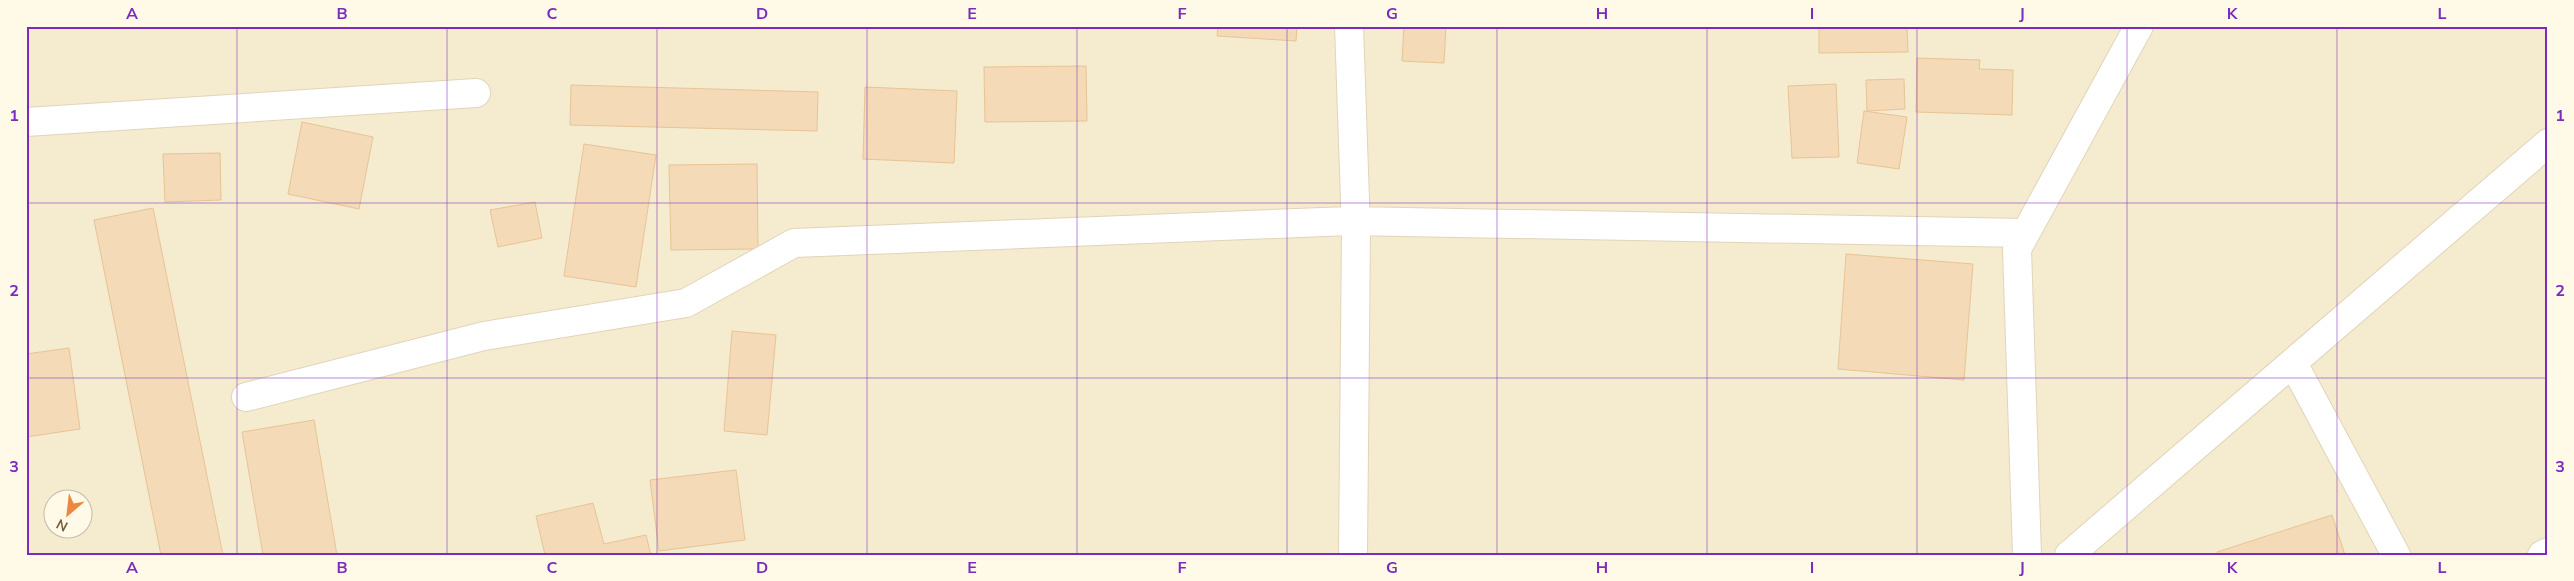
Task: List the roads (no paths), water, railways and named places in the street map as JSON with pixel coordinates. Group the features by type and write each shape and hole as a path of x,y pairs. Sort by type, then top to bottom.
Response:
{"street":[{"path":"1349,26 1356,221 1353,555"},
{"path":"2027,555 2017,249 2139,26"},
{"path":"26,122 476,93"},
{"path":"2069,555 2548,143"},
{"path":"246,397 484,336 686,303 794,243 1356,221 2025,233"},
{"path":"2293,363 2396,555"},
{"path":"2542,555 2548,552"}]}
